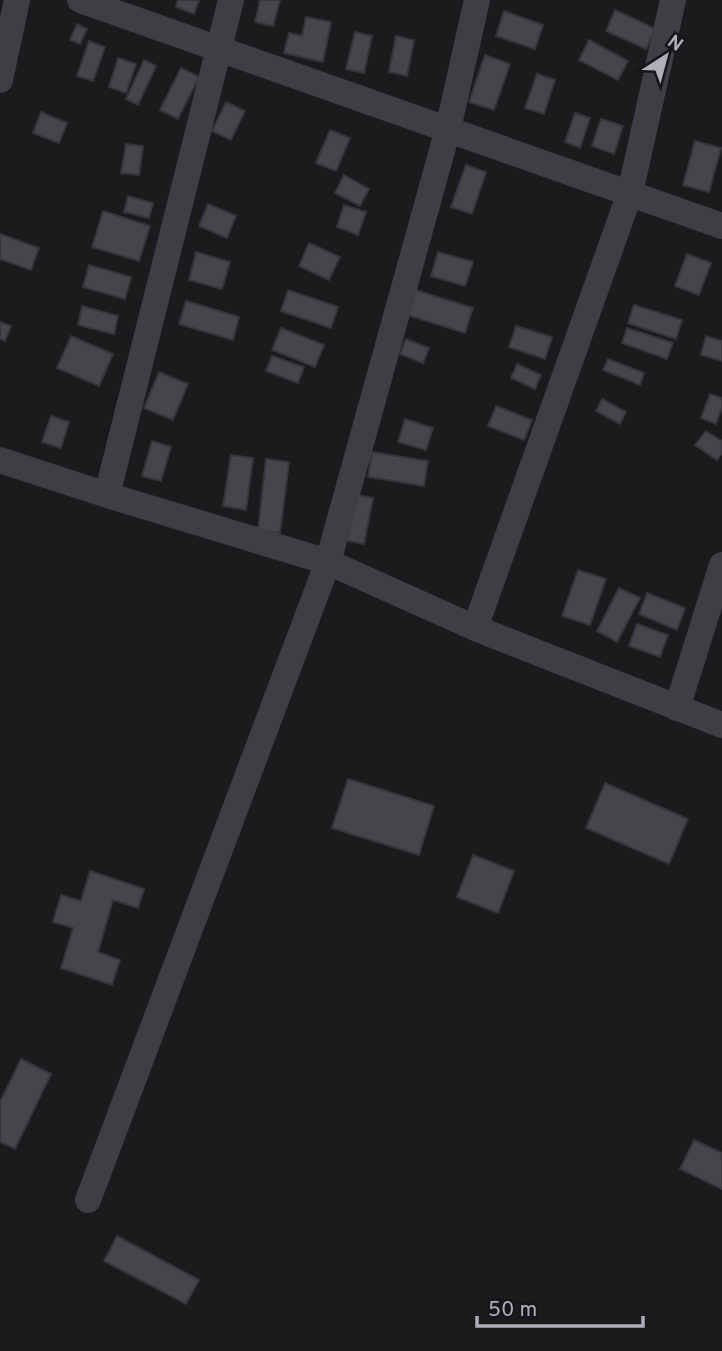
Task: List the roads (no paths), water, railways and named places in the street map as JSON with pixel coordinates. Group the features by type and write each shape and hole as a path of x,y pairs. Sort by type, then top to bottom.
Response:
{"street":[{"path":"0,80 17,0"},
{"path":"80,0 722,226"},
{"path":"107,495 231,0"},
{"path":"88,1200 328,562 447,129 477,0"},
{"path":"475,628 630,193 673,0"},
{"path":"0,460 328,562 475,628 722,725"},
{"path":"677,708 722,565"}]}
